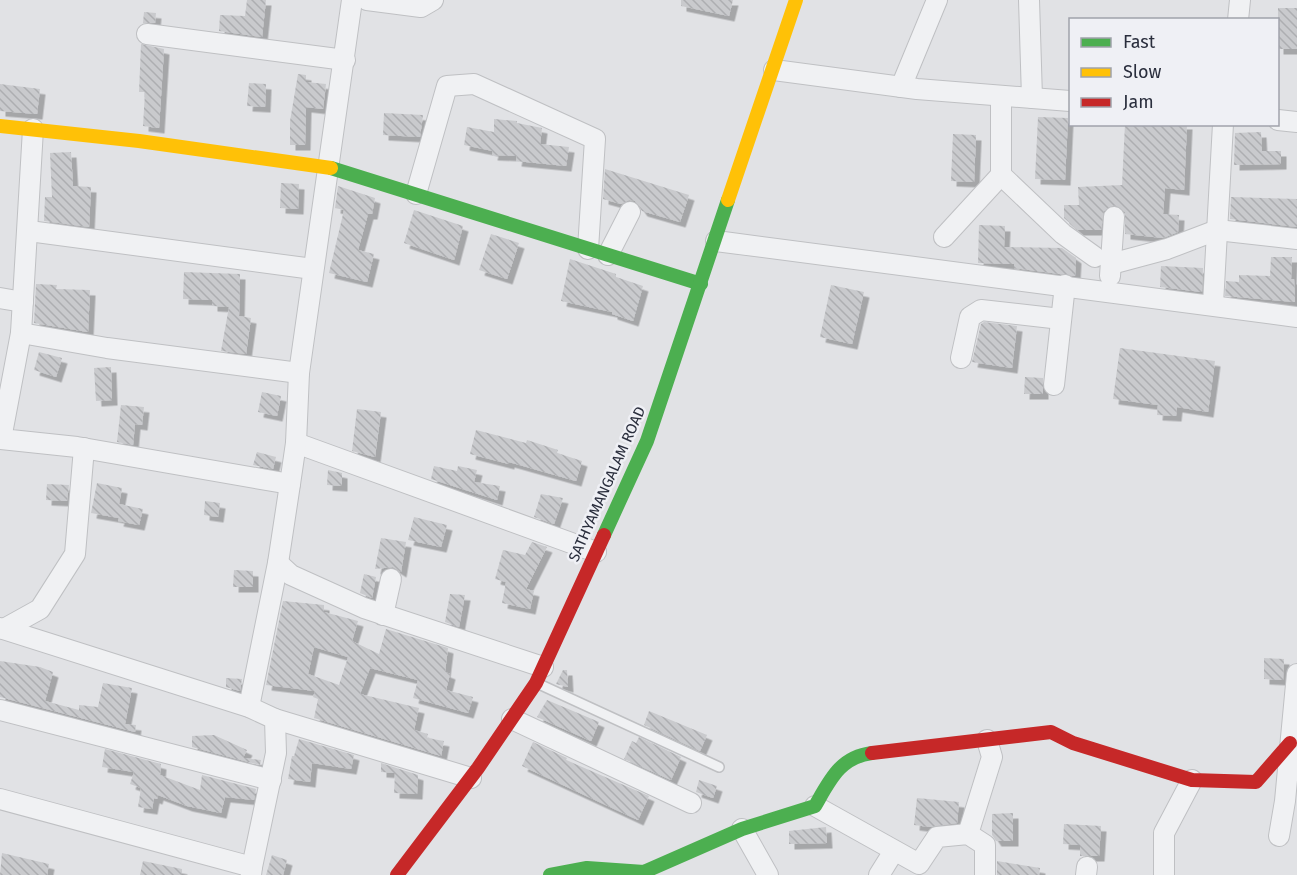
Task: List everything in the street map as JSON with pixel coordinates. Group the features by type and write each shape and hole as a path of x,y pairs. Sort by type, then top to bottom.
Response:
{"main road":[{"name":"SATHYAMANGALAM ROAD","path":"397,875 471,778 539,675 647,441 796,0"},
{"path":"0,126 329,167 701,284"},
{"path":"550,875 586,868 644,872 742,829 815,806 836,769 857,755 1051,732 1073,743 1192,780 1256,782 1290,743"}],"street":[{"path":"249,707 278,563 296,443 299,373 352,0"},
{"path":"367,0 421,7 433,0"},
{"path":"901,87 937,0"},
{"path":"1029,0 1032,98"},
{"path":"1238,18 1240,0"},
{"path":"147,34 345,60"},
{"path":"774,70 901,87 1069,101"},
{"path":"416,194 447,86 474,84 595,139 588,249"},
{"path":"944,237 1001,175 1001,96"},
{"path":"1279,120 1297,122"},
{"path":"1213,304 1223,126"},
{"path":"33,129 29,231 21,333 1,441 84,448 290,484"},
{"path":"1001,175 1063,234 1103,260 1167,249 1217,230 1297,239"},
{"path":"608,255 630,212"},
{"path":"1109,291 1103,260 1114,218"},
{"path":"29,231 313,269"},
{"path":"716,241 1297,316"},
{"path":"1054,385 1065,285"},
{"path":"0,298 23,302"},
{"path":"961,358 970,317 981,310 1061,319"},
{"path":"21,333 107,348 299,373"},
{"path":"296,443 596,552"},
{"path":"2,629 40,609 75,554 84,448"},
{"path":"278,563 291,575 328,594 539,675"},
{"path":"383,615 391,579"},
{"path":"2,629 249,707 275,719 471,778"},
{"path":"1279,836 1291,801 1290,743 1297,674"},
{"path":"0,710 271,780"},
{"path":"0,799 252,871 276,753 275,719"},
{"path":"512,719 691,803"},
{"path":"968,834 992,757 987,740"},
{"path":"1164,875 1164,833 1192,780"},
{"path":"815,806 919,864 937,837 968,834 985,845 985,875"},
{"path":"742,829 768,875"},
{"path":"879,875 894,851"}],"lane":[{"path":"539,675 719,767"}],"building":[{"path":"247,0 266,0 262,37 219,31 220,15 245,16"},
{"path":"681,0 733,0 729,16 681,6"},
{"path":"1278,8 1297,8 1297,49 1279,49"},
{"path":"144,12 156,13 155,23 143,23"},
{"path":"141,44 164,49 159,128 143,126 145,92 139,92"},
{"path":"298,74 306,75 306,82 326,84 323,109 306,107 305,145 290,145 290,121"},
{"path":"249,83 266,84 265,107 247,106"},
{"path":"0,84 40,89 37,114 0,111"},
{"path":"384,113 423,115 420,137 383,135"},
{"path":"1038,117 1068,118 1065,180 1035,179"},
{"path":"494,119 517,121 517,123 542,128 540,144 569,147 566,166 516,161 517,156 492,155 493,151 464,145 467,127 494,132"},
{"path":"1125,126 1187,126 1184,190 1165,188 1163,214 1179,215 1178,232 1163,238 1125,234 1125,212 1115,205 1104,211 1101,230 1078,230 1064,218 1064,205 1079,205 1078,187 1122,185"},
{"path":"1261,132 1262,151 1281,151 1281,164 1234,165 1235,133"},
{"path":"953,134 976,135 974,182 951,181"},
{"path":"71,152 73,186 91,187 89,227 44,221 45,197 52,197 50,153"},
{"path":"605,169 689,195 680,222 642,211 635,201 629,200 621,204 603,199"},
{"path":"281,183 299,184 298,209 280,208"},
{"path":"338,186 375,198 372,214 368,214 358,250 374,254 367,282 329,273 344,210 335,208"},
{"path":"1231,197 1297,199 1297,227 1230,219"},
{"path":"414,210 463,226 454,260 404,243"},
{"path":"979,225 1005,226 1004,247 1062,248 1076,258 1075,276 1014,268 1014,264 978,263"},
{"path":"491,234 519,243 507,279 479,270"},
{"path":"1271,257 1292,257 1291,279 1294,279 1295,302 1225,296 1226,281 1239,282 1239,275 1270,276"},
{"path":"570,259 616,274 616,277 643,286 633,321 612,314 612,312 561,301"},
{"path":"1161,266 1203,268 1202,292 1160,287"},
{"path":"184,272 240,274 239,316 251,318 246,354 221,351 229,307 212,306 212,300 183,299"},
{"path":"36,284 57,285 56,289 90,290 88,332 34,323"},
{"path":"831,285 864,292 852,344 820,337"},
{"path":"984,322 1017,326 1012,368 972,362 981,324"},
{"path":"1120,348 1215,361 1208,412 1177,407 1176,416 1157,415 1158,405 1113,399"},
{"path":"39,352 62,358 56,377 34,370"},
{"path":"111,367 112,400 96,401 94,368"},
{"path":"1025,377 1043,378 1043,394 1024,394"},
{"path":"262,392 281,396 277,416 258,412"},
{"path":"121,405 144,407 142,425 135,424 133,445 117,442"},
{"path":"357,409 381,412 375,457 352,451"},
{"path":"476,430 526,443 527,440 582,461 576,481 509,462 509,464 470,454"},
{"path":"257,452 276,457 273,469 253,465"},
{"path":"434,466 457,471 458,466 477,470 474,482 500,486 497,500 431,479"},
{"path":"328,470 342,473 342,486 327,485"},
{"path":"97,483 122,488 119,504 143,509 139,525 118,521 119,518 91,513"},
{"path":"47,484 69,485 67,501 46,500"},
{"path":"541,494 563,498 554,524 534,517"},
{"path":"205,501 220,503 218,517 204,515"},
{"path":"414,517 447,525 441,547 408,540"},
{"path":"381,538 406,542 401,572 393,567 375,569"},
{"path":"532,542 547,547 526,589 534,591 530,609 502,603 506,582 495,579 503,550 525,555"},
{"path":"234,570 253,571 253,587 233,587"},
{"path":"364,574 376,577 372,598 360,593"},
{"path":"450,594 465,595 459,627 445,622"},
{"path":"283,601 324,605 324,612 358,621 352,641 379,654 386,629 448,648 445,672 450,674 446,690 473,697 468,713 413,698 418,680 370,668 360,694 419,708 414,730 428,734 427,738 444,741 441,756 314,718 318,699 313,697 315,691 266,685","holes":["314,647 348,657 339,685 308,674"]},
{"path":"1264,658 1284,659 1283,680 1264,679"},
{"path":"0,661 40,667 53,672 45,701 79,710 79,705 98,707 103,683 132,688 125,724 136,725 135,732 0,697"},
{"path":"563,670 567,670 568,687 556,684"},
{"path":"226,678 242,679 240,691 226,687"},
{"path":"547,700 599,722 591,741 537,717"},
{"path":"649,711 707,735 700,751 644,725"},
{"path":"214,735 247,750 243,758 261,760 260,765 192,747 192,736"},
{"path":"639,737 681,757 671,780 624,759 632,741 636,743"},
{"path":"299,739 354,755 351,769 312,763 310,782 288,779 292,756 294,756"},
{"path":"533,742 567,758 566,760 649,796 638,820 522,766"},
{"path":"105,749 161,764 160,775 200,790 202,775 256,789 254,800 225,797 221,813 187,806 158,795 157,799 154,798 152,809 138,807 141,788 130,784 134,772 102,767"},
{"path":"381,763 418,775 417,794 394,793 395,773 381,772"},
{"path":"699,780 717,786 713,798 696,792"},
{"path":"917,798 959,802 957,823 930,827 914,825"},
{"path":"1013,813 1013,841 996,841 992,835 992,814"},
{"path":"1064,824 1101,826 1099,856 1080,856 1080,845 1063,844"},
{"path":"826,827 827,843 789,844 789,831"},
{"path":"2,853 49,864 47,875 0,875"},
{"path":"272,855 287,860 283,875 266,875"},
{"path":"143,861 182,869 182,875 140,875"},
{"path":"997,861 1040,868 1039,875 997,875"}],"traffic: fast":[{"path":"331,168 701,284"},
{"path":"604,535 647,441 728,200"},
{"path":"550,875 587,868 644,872 742,829 815,806 837,771 852,759 872,753"}],"traffic: slow":[{"path":"728,200 796,0"},
{"path":"0,126 139,141 331,168"}],"traffic: jam":[{"path":"397,875 478,768 536,683 604,535"},
{"path":"872,753 1051,732 1073,743 1192,780 1256,782 1290,743"}]}
